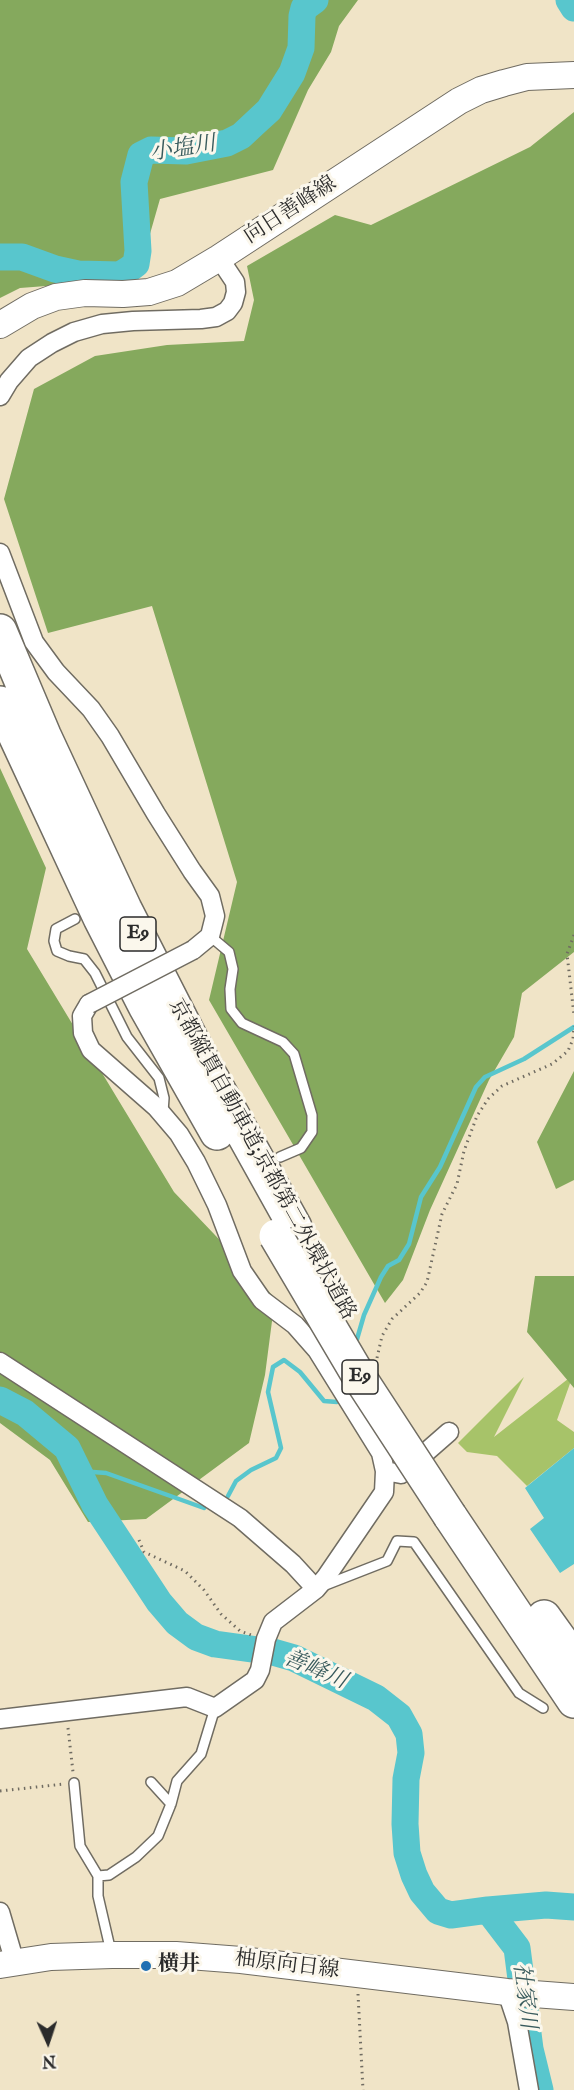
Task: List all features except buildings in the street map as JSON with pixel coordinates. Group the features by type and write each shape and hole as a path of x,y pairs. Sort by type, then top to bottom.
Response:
{"highway":[{"name":"京都縦貫自動車道;京都第二外環状道路","path":"0,631 49,746 125,909 285,1231"},
{"name":"京都縦貫自動車道;京都第二外環状道路","path":"0,703 100,918 145,1006 285,1231 378,1368 459,1511 559,1704"},
{"name":"京都縦貫自動車道;京都第二外環状道路","path":"459,1511 574,1659"}],"main road":[{"name":"向日善峰線","path":"0,325 32,306 57,297 86,293 149,292 177,283 459,101 481,90 515,80 574,75"},
{"name":"柚原向日線","path":"8,1964 51,1957 176,1955 241,1960 507,1992 574,1997"}],"street":[{"path":"0,396 9,381 29,358 74,332 102,324 216,317 227,311 233,303 236,292 235,282 219,258"},
{"path":"0,553 34,642 56,672 91,709 110,736 156,814 210,896 215,916 210,936 194,950 89,1004 82,1016 82,1033 91,1050 162,1114 179,1134 217,1205 242,1271 262,1300 295,1325 317,1350 381,1453 385,1471 384,1492 326,1577 316,1589 273,1622 267,1636 260,1670 255,1680 215,1708 187,1697 0,1719"},
{"path":"0,1362 240,1518 293,1564 316,1589"},
{"path":"385,1471 401,1474 449,1432"},
{"path":"0,1912 8,1964"},
{"path":"507,1992 517,2022 529,2090"}],"lane":[{"path":"75,919 56,929 54,942 57,951 84,959 95,973 127,1037 159,1078 164,1098 162,1114"},
{"path":"210,936 230,952 233,969 230,989 231,1009 242,1023 282,1042 294,1054 312,1115 312,1132 301,1148 280,1157"},
{"path":"316,1589 387,1561 397,1541 414,1542 519,1693 559,1704"},
{"path":"98,1876 109,1875 136,1857 158,1836 171,1804 177,1781 201,1754 215,1708"},
{"path":"151,1782 171,1804"},
{"path":"74,1783 80,1846 98,1876 98,1896 112,1955"}],"path":[{"path":"574,935 567,954 574,1015"},
{"path":"376,1362 382,1336 392,1319 420,1293 427,1282 442,1214 457,1184 464,1151 477,1116 502,1086 552,1064 568,1051 573,1039 574,1026"},
{"path":"139,1540 144,1552 184,1571 204,1590 220,1614 240,1631 257,1637 267,1636"},
{"path":"0,1791 74,1783 66,1711"},
{"path":"357,1974 363,2090"}],"green space":[{"path":"0,0 358,0 339,26 331,52 308,90 273,170 160,199 137,279 20,288 0,298"},
{"path":"574,112 574,952 522,993 514,1037 489,1080 430,1210 403,1280 385,1303 209,1000 237,882 152,606 48,633 4,499 34,389 95,356 167,345 244,341 254,300 247,266 335,215 371,225 530,147"},
{"path":"0,768 46,868 27,949 174,1192 275,1298 265,1375 249,1443 146,1519 88,1522 50,1460 0,1423"},
{"path":"574,1071 574,1180 556,1189 537,1142"},
{"path":"535,1276 574,1276 574,1388 527,1332"},
{"path":"573,1375 557,1420 574,1432 574,1448 527,1486 497,1456 467,1452 458,1443 524,1377 494,1437"}],"water":[{"path":"574,1448 574,1564 560,1573 530,1529 544,1518 525,1488"}],"waterway":[{"name":"小塩川","path":"0,257 22,257 55,269 78,274 120,275 136,264 138,251 134,182 141,155 151,150 186,151 227,143 241,136 269,110 292,73 301,48 304,8 315,0"},
{"name":"小塩川","path":"569,0 574,8"},
{"path":"355,1346 364,1315 381,1277 388,1266 399,1260 409,1244 421,1197 440,1167 476,1087 485,1077 524,1059 574,1027"},
{"path":"228,1496 236,1481 251,1470 276,1458 281,1448 268,1392 273,1367 284,1360 300,1372 324,1401 337,1402 339,1397"},
{"name":"善峰川","path":"0,1400 25,1413 67,1448 95,1505 159,1602 177,1623 196,1637 215,1644 273,1652 294,1658 376,1698 399,1716 409,1734 411,1753 406,1779 407,1853 422,1892 438,1911 451,1915 546,1905 574,1907"},
{"path":"80,1471 106,1473 204,1508"},
{"name":"社家川","path":"488,1910 517,1948 530,2049 540,2090"}],"place":[{"name":"横井","path":"146,1966"}]}
